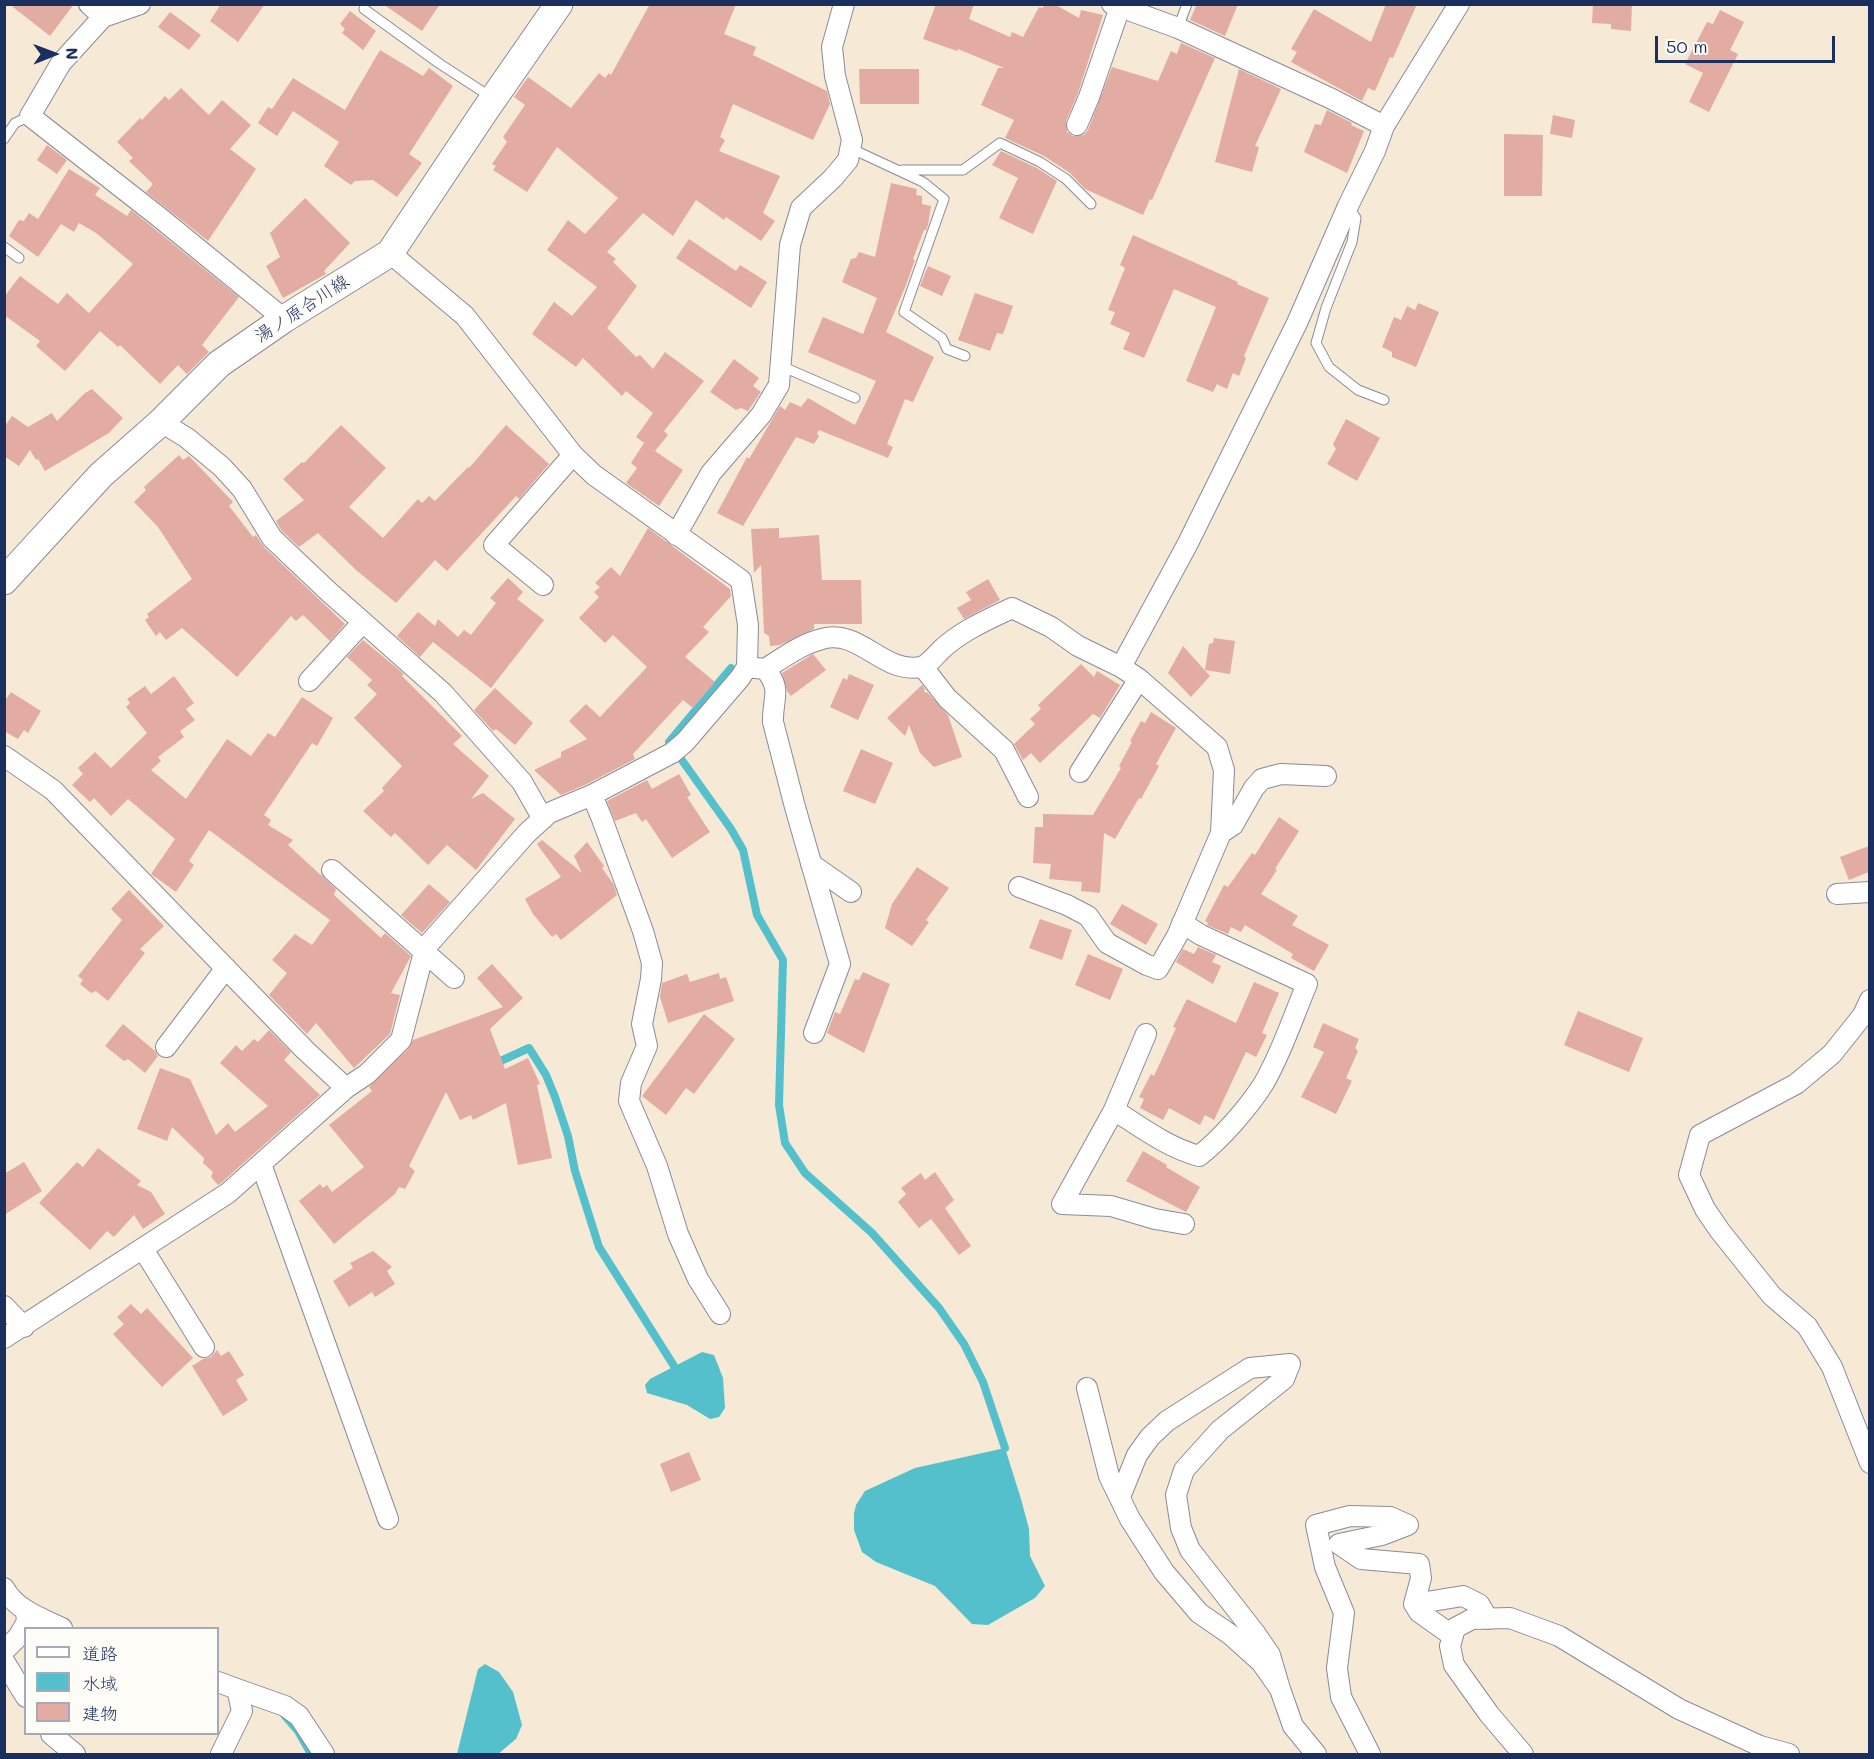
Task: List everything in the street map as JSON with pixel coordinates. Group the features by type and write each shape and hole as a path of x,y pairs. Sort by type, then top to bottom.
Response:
{"main road":[{"name":"湯ノ原合川線","path":"4,581 100,475 161,422 219,364 284,319 390,253 560,4"}],"street":[{"path":"140,4 96,11 30,116 284,319"},
{"path":"676,535 711,473 761,415 779,385 790,245 801,208 841,169 848,159 852,140 835,76 832,47 844,4"},
{"path":"1121,667 1187,545 1297,323 1348,206 1375,151 1384,126 1459,4"},
{"path":"1077,125 1089,97 1116,6 1178,28 1332,99 1384,126"},
{"path":"390,253 465,316 573,455 594,475 741,580 756,668 776,684 776,699 772,709 773,722 840,964 814,1033"},
{"path":"161,422 187,438 222,468 242,489 272,538 443,693 522,782 543,819"},
{"path":"543,585 494,544 573,455"},
{"path":"4,1338 228,1193 346,1088 367,1074 401,1040 425,948 527,833 549,813 592,795 672,753 685,742 740,678 803,645 824,638 843,638 865,647 892,664 908,668 923,667 947,644 975,625 1011,608 1051,627 1078,646 1121,667 1217,747 1224,770 1221,832 1182,923 1158,969 1107,942 1088,916 1067,905 1019,887"},
{"path":"309,681 363,622"},
{"path":"923,667 947,698 1004,750 1028,797"},
{"path":"1080,772 1139,680"},
{"path":"4,756 53,790 305,1050 346,1088"},
{"path":"1221,832 1233,825 1254,788 1262,779 1281,774 1326,776"},
{"path":"592,795 643,930 652,963 642,1024 648,1046 631,1083 629,1101 657,1166 678,1234 698,1279 720,1314"},
{"path":"811,864 851,892"},
{"path":"332,870 454,978"},
{"path":"1837,894 1869,892"},
{"path":"1114,1110 1163,1142 1199,1156 1227,1130 1263,1083 1280,1051 1307,984 1201,935 1182,923"},
{"path":"166,1047 226,968"},
{"path":"1869,1000 1863,1015 1832,1054 1796,1084 1700,1135 1689,1175 1705,1209 1720,1231 1772,1296 1806,1326 1817,1342 1832,1367 1869,1463"},
{"path":"1146,1034 1114,1110 1062,1204 1111,1206 1155,1219 1184,1224"},
{"path":"261,1164 388,1519"},
{"path":"143,1249 204,1347"},
{"path":"4,1306 24,1326"},
{"path":"1120,1497 1137,1455 1150,1437 1167,1421 1250,1368 1290,1364 1284,1379 1220,1430 1184,1470 1176,1496 1181,1528 1190,1550 1270,1655 1293,1726 1316,1755"},
{"path":"1087,1388 1109,1476 1130,1519 1164,1572 1199,1613 1231,1635 1262,1662 1280,1689"},
{"path":"1370,1755 1341,1697 1337,1668 1344,1613 1325,1567 1316,1525 1350,1516 1390,1516 1408,1525 1382,1535 1339,1544 1361,1559 1419,1564 1421,1578 1414,1604 1419,1612 1453,1636"},
{"path":"4,1587 26,1611 58,1627"},
{"path":"1414,1604 1463,1596 1479,1604 1488,1619"},
{"path":"4,1651 18,1637 27,1622 26,1611"},
{"path":"1523,1755 1489,1714 1454,1665 1450,1646 1455,1628 1472,1619 1510,1618 1559,1636 1679,1709 1760,1746 1789,1755"},
{"path":"4,1661 24,1694"},
{"path":"219,1682 285,1706 299,1716 324,1755"},
{"path":"220,1755 242,1711 237,1689"},
{"path":"52,1735 75,1755"}],"lane":[{"path":"1178,28 1187,4"},
{"path":"364,9 493,99"},
{"path":"4,139 15,123 30,116"},
{"path":"900,170 963,170 1000,143 1040,162 1066,179 1092,204"},
{"path":"850,148 923,182 944,199 904,312 942,338 947,349 965,356"},
{"path":"1348,206 1356,218 1352,242 1326,308 1316,343 1329,367 1358,390 1384,400"},
{"path":"4,247 19,258"},
{"path":"781,366 855,398"}],"water":[{"path":"702,1352 714,1355 723,1378 725,1408 719,1417 710,1419 687,1405 647,1393 645,1385 650,1379"},
{"path":"1005,1448 1029,1529 1030,1556 1045,1586 1035,1598 988,1625 972,1624 935,1586 876,1562 862,1552 854,1530 854,1513 865,1491 915,1468"},
{"path":"485,1664 499,1672 513,1692 522,1725 516,1739 498,1754 457,1754 478,1669"}],"building":[{"path":"9,4 74,4 50,36"},
{"path":"221,4 265,4 238,42 210,21"},
{"path":"383,4 440,4 422,31"},
{"path":"650,4 736,4 724,34 756,47 753,55 827,91 830,104 813,140 733,104 720,137 725,140 719,151 780,176 763,213 775,221 761,241 726,217 724,220 696,200 673,236 643,213 607,252 616,259 613,262 637,286 607,328 636,357 640,355 653,369 665,352 704,381 664,431 668,435 655,451 636,437 653,413 626,391 622,396 583,358 576,367 532,334 554,302 572,316 597,287 547,250 568,220 585,234 618,198 557,147 527,192 493,170 496,166 492,164 507,142 503,137 525,105 514,97 528,77 571,108 599,73 605,78 609,73 611,75"},
{"path":"936,4 974,4 969,19 1010,37 1012,32 1023,37 1039,7 1043,8 1044,4 1054,4 1079,18 1081,10 1103,15 1078,93 1066,121 1067,132 1073,136 1084,135 1088,130 1112,67 1158,81 1171,51 1177,54 1181,43 1215,58 1152,200 1150,199 1143,215 1085,189 1070,173 1044,156 1005,138 1014,120 981,105 998,68 1004,68 958,49 957,51 923,39"},
{"path":"1197,4 1238,4 1225,36 1190,20"},
{"path":"1386,4 1417,4 1393,58 1390,57 1375,91 1368,88 1362,101 1291,62 1297,52 1291,49 1314,9 1371,42"},
{"path":"1593,4 1632,4 1631,31 1611,29 1611,24 1592,23"},
{"path":"1720,10 1744,22 1730,50 1738,54 1709,112 1689,102 1703,73 1685,64 1707,22 1713,24"},
{"path":"350,11 376,31 363,50 342,33 345,29 340,24"},
{"path":"170,12 201,35 189,50 158,27"},
{"path":"380,50 423,76 429,68 453,86 409,154 422,163 397,197 373,180 355,181 351,185 324,166 339,142 293,111 277,136 258,123 268,107 272,109 293,78 345,110"},
{"path":"859,69 919,69 919,104 860,104"},
{"path":"1239,69 1281,89 1255,146 1259,147 1252,172 1215,162"},
{"path":"181,88 209,115 222,100 251,125 230,149 256,169 208,241 146,192 153,184 129,161 133,158 117,142 165,96 169,100"},
{"path":"1327,110 1364,131 1347,173 1304,152 1315,124 1321,125"},
{"path":"1553,115 1575,120 1572,138 1550,134"},
{"path":"1504,134 1543,135 1542,196 1504,196"},
{"path":"47,145 67,160 57,174 37,160"},
{"path":"1001,151 1037,168 1057,181 1033,234 999,218 1018,178 992,165"},
{"path":"69,169 100,188 95,195 127,216 131,210 239,297 202,345 209,352 187,374 178,365 160,384 120,345 118,347 100,331 65,371 36,346 40,341 4,315 4,297 20,276 58,304 67,293 89,313 133,264 96,233 79,223 74,232 61,224 38,257 9,236 19,220 24,221 29,213 38,219"},
{"path":"891,183 917,189 916,195 922,196 922,204 931,206 928,225 924,230 906,285 886,332 934,357 913,402 905,399 887,444 893,447 888,458 819,430 817,434 819,436 814,444 796,437 743,526 717,513 747,457 749,459 780,406 785,410 790,402 801,407 808,398 855,425 876,381 808,352 823,317 863,334 877,298 842,282 851,259 856,258 859,252 875,257"},
{"path":"305,198 350,243 324,271 326,274 283,298 266,266 280,257 270,233"},
{"path":"1133,235 1269,298 1244,356 1246,358 1239,376 1233,373 1227,389 1217,384 1213,392 1186,381 1216,307 1174,289 1144,358 1123,349 1130,333 1110,324 1115,312 1108,310 1125,268 1120,265"},
{"path":"689,239 736,271 740,265 767,282 751,308 676,258"},
{"path":"928,266 951,276 942,296 920,286"},
{"path":"975,293 1013,306 1003,334 997,333 990,351 958,340"},
{"path":"1418,303 1439,312 1416,367 1392,357 1392,352 1382,347 1394,317 1401,320 1407,306 1415,310"},
{"path":"734,359 759,378 753,386 761,392 748,411 741,408 736,410 710,392"},
{"path":"92,389 123,418 109,433 45,471 30,450 19,466 4,456 4,427 12,416 28,427 52,413 57,421"},
{"path":"1346,419 1380,438 1357,481 1327,464 1336,449 1333,444"},
{"path":"341,425 386,468 349,507 383,538 418,499 422,503 429,496 435,501 469,468 506,425 549,464 519,499 516,496 447,571 435,560 396,603 356,570 318,533 299,547 281,530 276,521 304,500 283,479 302,462 304,463"},
{"path":"644,443 683,470 659,506 626,483 637,468 631,463"},
{"path":"179,455 183,460 189,456 233,502 229,506 253,537 256,535 264,547 345,624 330,641 303,615 296,621 291,616 237,677 182,628 166,640 160,632 156,636 145,620 149,617 147,614 192,579 158,527 134,502 146,490 144,487"},
{"path":"648,528 730,589 731,596 703,627 709,632 685,657 715,682 693,708 683,700 633,754 635,759 561,795 534,770 561,757 561,752 587,739 569,721 586,704 600,717 647,667 613,635 605,643 579,618 599,597 594,592 600,587 595,583 611,567 620,576"},
{"path":"779,528 779,538 819,535 822,580 861,580 862,624 814,624 814,629 780,645 770,646 769,636 764,633 761,565 754,573 751,529"},
{"path":"508,578 523,592 517,599 544,620 491,688 433,642 420,657 397,636 418,612 435,626 438,619 458,637 464,630 471,635 496,603 490,598"},
{"path":"988,579 1000,600 964,619 957,608 971,600 966,592"},
{"path":"1214,638 1235,641 1230,674 1205,670 1209,644 1213,643"},
{"path":"363,640 404,674 402,676 462,736 453,744 489,776 471,799 483,793 515,819 476,870 447,845 428,865 395,833 391,837 363,811 384,791 382,788 402,766 354,718 377,694 367,685 372,680 347,657"},
{"path":"1183,646 1210,676 1191,697 1168,673"},
{"path":"813,654 826,670 791,696 787,691 782,673"},
{"path":"1081,664 1094,677 1097,671 1120,685 1100,718 1093,714 1040,763 1031,753 1023,760 1014,744 1035,724 1030,719 1041,709 1038,705"},
{"path":"849,674 874,685 858,720 830,707 843,678 847,680"},
{"path":"174,676 194,703 186,709 195,720 180,731 184,737 158,757 161,761 151,770 186,799 227,739 251,756 268,733 275,737 302,697 333,718 317,746 312,743 264,815 271,820 268,825 293,840 288,845 336,889 334,895 381,938 385,933 411,956 391,993 400,995 390,1034 354,1068 316,1023 307,1034 269,995 287,973 272,960 295,934 312,945 330,920 209,830 189,861 194,865 176,892 151,874 175,839 128,799 111,816 94,798 90,802 72,785 83,774 78,768 95,752 111,768 147,733 126,707 130,703 127,699 145,686 151,694"},
{"path":"922,685 924,691 948,715 962,757 934,767 920,753 909,725 905,736 887,718"},
{"path":"495,688 533,723 515,745 496,729 493,731 474,710"},
{"path":"11,692 41,711 28,733 24,730 18,739 4,731 4,702"},
{"path":"1151,712 1176,728 1156,764 1159,766 1141,799 1139,798 1115,839 1104,833 1100,893 1081,891 1082,882 1049,879 1051,864 1033,863 1035,827 1043,827 1043,814 1093,815 1121,768 1119,766 1141,721 1145,723"},
{"path":"861,749 893,763 875,804 843,791"},
{"path":"679,774 691,795 687,797 710,832 672,858 646,819 642,822 636,813 615,821 607,801 647,780 652,789"},
{"path":"1279,817 1299,831 1261,894 1298,916 1292,925 1329,945 1314,971 1291,958 1293,954 1245,925 1241,932 1231,927 1228,934 1207,925 1205,921 1224,885 1228,887 1252,853 1255,855"},
{"path":"542,840 582,873 574,856 587,842 604,866 602,868 614,885 617,895 561,940 556,934 552,937 533,914 525,899 561,877 537,844"},
{"path":"1869,846 1869,872 1849,880 1840,857"},
{"path":"917,867 949,888 926,920 929,922 912,946 885,928 892,904"},
{"path":"429,884 450,902 422,933 401,915"},
{"path":"129,890 164,926 140,949 145,953 108,1001 96,991 91,993 80,984 83,980 78,976 122,920 111,909"},
{"path":"1122,904 1158,924 1146,945 1110,924"},
{"path":"1040,919 1072,930 1062,960 1029,948"},
{"path":"1198,947 1216,955 1212,962 1221,966 1213,984 1176,962 1183,949 1194,954"},
{"path":"1088,954 1123,969 1110,1000 1075,985"},
{"path":"492,964 523,998 490,1029 505,1069 528,1058 540,1084 537,1085 552,1158 518,1165 506,1103 473,1120 471,1115 460,1120 446,1092 409,1166 415,1171 405,1189 399,1187 395,1194 334,1244 299,1201 320,1184 323,1188 327,1185 332,1192 364,1167 329,1125 372,1091 369,1087 409,1048 413,1040 503,1007 477,978"},
{"path":"863,972 890,984 864,1053 827,1033 835,1012 840,1014 855,979 859,980"},
{"path":"719,973 720,979 726,977 734,1001 668,1023 660,997 662,983 687,974 690,982"},
{"path":"1254,982 1279,993 1262,1033 1267,1035 1256,1057 1246,1052 1214,1120 1205,1115 1200,1125 1169,1108 1163,1120 1140,1108 1144,1099 1139,1097 1151,1074 1154,1076 1176,1028 1173,1027 1187,999 1236,1023"},
{"path":"1578,1011 1643,1038 1629,1072 1564,1045"},
{"path":"704,1014 735,1039 694,1094 686,1088 666,1115 642,1096"},
{"path":"1323,1023 1359,1039 1355,1048 1358,1051 1346,1078 1352,1081 1336,1114 1301,1097 1324,1052 1313,1047"},
{"path":"123,1024 158,1056 145,1073 128,1059 124,1061 105,1046"},
{"path":"269,1030 291,1052 284,1060 320,1095 221,1183 218,1185 211,1177 213,1172 203,1163 204,1158 172,1127 167,1141 137,1129 160,1068 190,1079 216,1135 228,1123 235,1132 268,1106 220,1063 236,1045 242,1051 254,1039 258,1042"},
{"path":"98,1148 141,1181 137,1185 151,1192 165,1214 143,1229 134,1215 114,1237 107,1231 90,1250 39,1203 77,1162 83,1167"},
{"path":"1143,1151 1200,1187 1186,1212 1126,1181"},
{"path":"24,1162 42,1191 4,1215 4,1174"},
{"path":"935,1172 954,1200 945,1208 971,1246 959,1255 931,1219 919,1228 898,1202 906,1194 901,1188 921,1173 925,1180"},
{"path":"373,1251 392,1267 387,1271 395,1284 375,1297 372,1292 349,1307 333,1281 353,1268 350,1263"},
{"path":"131,1304 141,1314 147,1308 193,1358 162,1387 113,1334 124,1324 117,1317"},
{"path":"217,1350 221,1356 229,1351 244,1375 236,1380 248,1400 223,1416 192,1366 211,1357"},
{"path":"689,1452 701,1480 671,1492 660,1464"}],"waterway":[{"path":"731,668 669,742 731,829 743,850 757,915 783,960 779,1105 785,1143 805,1173 872,1233 939,1308 964,1344 983,1382 1005,1448"},
{"path":"494,1064 529,1048 546,1075 568,1136 575,1171 599,1247 674,1366"},
{"path":"285,1716 298,1731 311,1754"}]}
